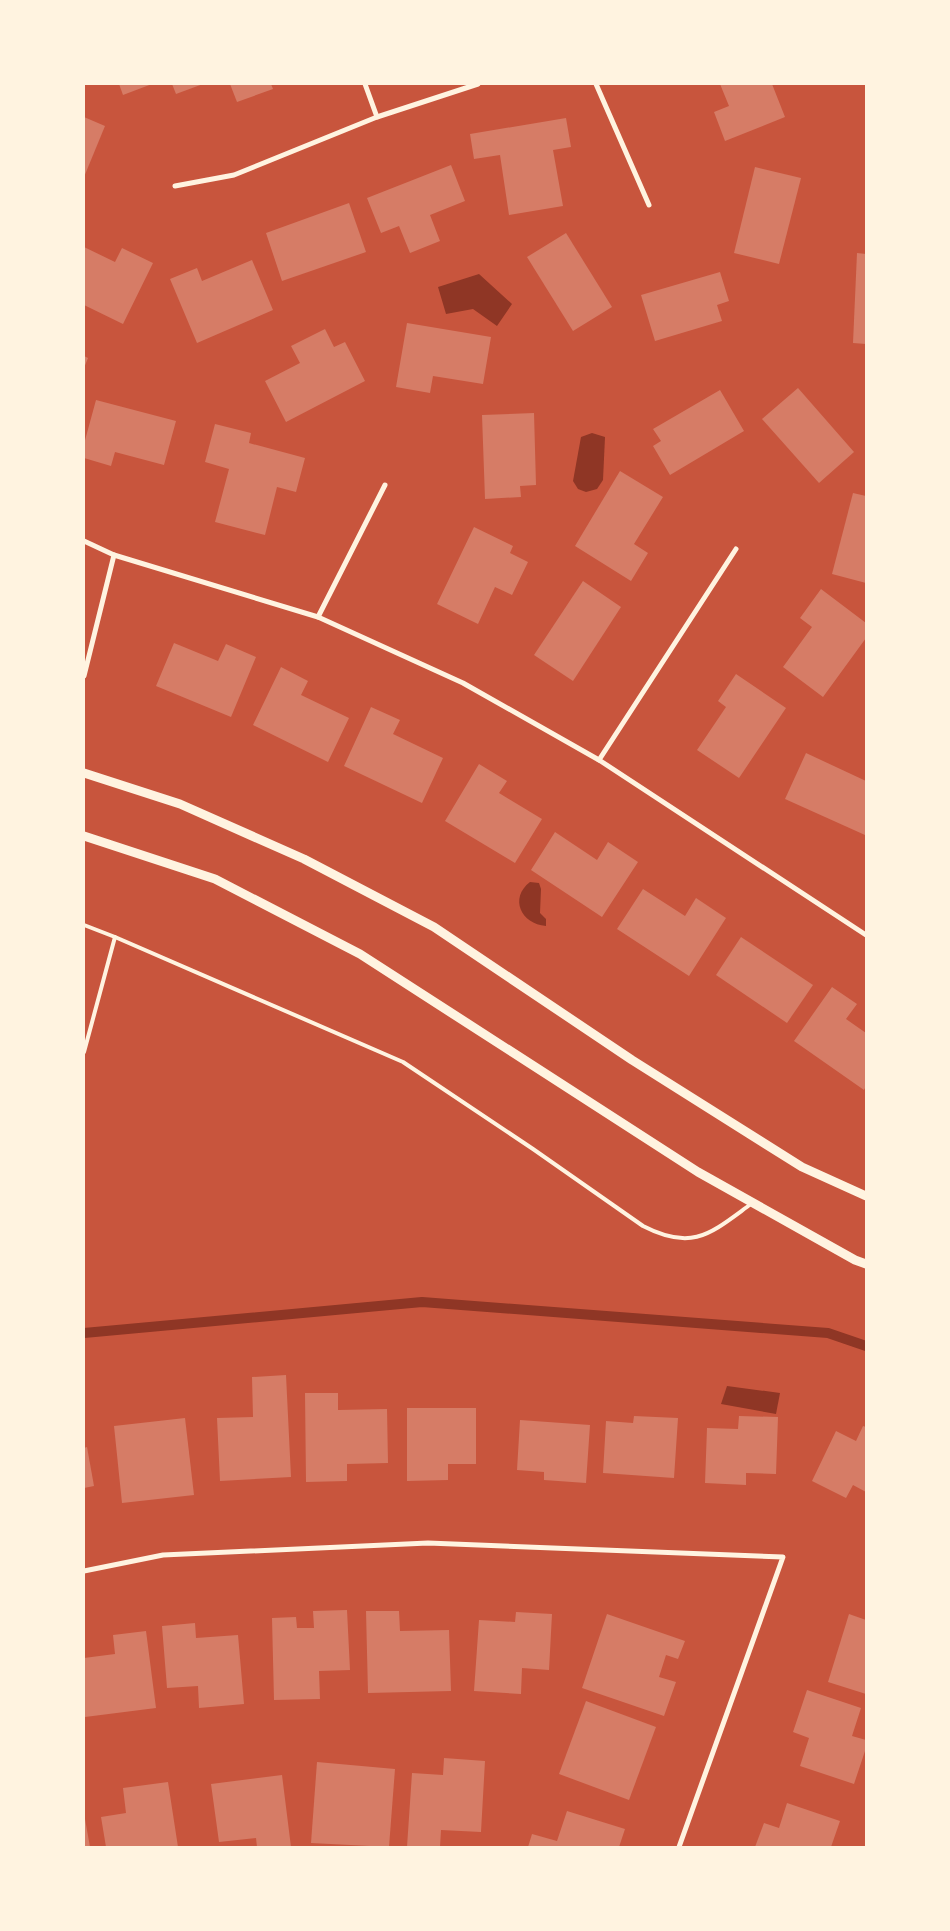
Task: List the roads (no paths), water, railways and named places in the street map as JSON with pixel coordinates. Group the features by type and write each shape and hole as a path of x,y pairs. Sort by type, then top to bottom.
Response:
{"street":[{"path":"365,84 376,118"},
{"path":"175,186 234,175 376,118 478,84"},
{"path":"596,84 649,205"},
{"path":"318,617 385,485"},
{"path":"84,541 114,555 318,617 463,683 599,760 866,936"},
{"path":"599,760 736,549"},
{"path":"84,676 114,555"},
{"path":"84,773 189,808 304,859 434,927 632,1060 802,1167 866,1196"},
{"path":"84,836 215,880 360,954 698,1172 855,1260 866,1264"},
{"path":"84,1571 163,1556 428,1543 783,1557 679,1847"}],"lane":[{"path":"84,925 403,1062 533,1148 643,1226 661,1235 680,1239 699,1236 717,1228 752,1203"},
{"path":"84,1052 115,937"}],"waterway":[{"path":"84,1333 422,1302 828,1333 866,1346"}]}
